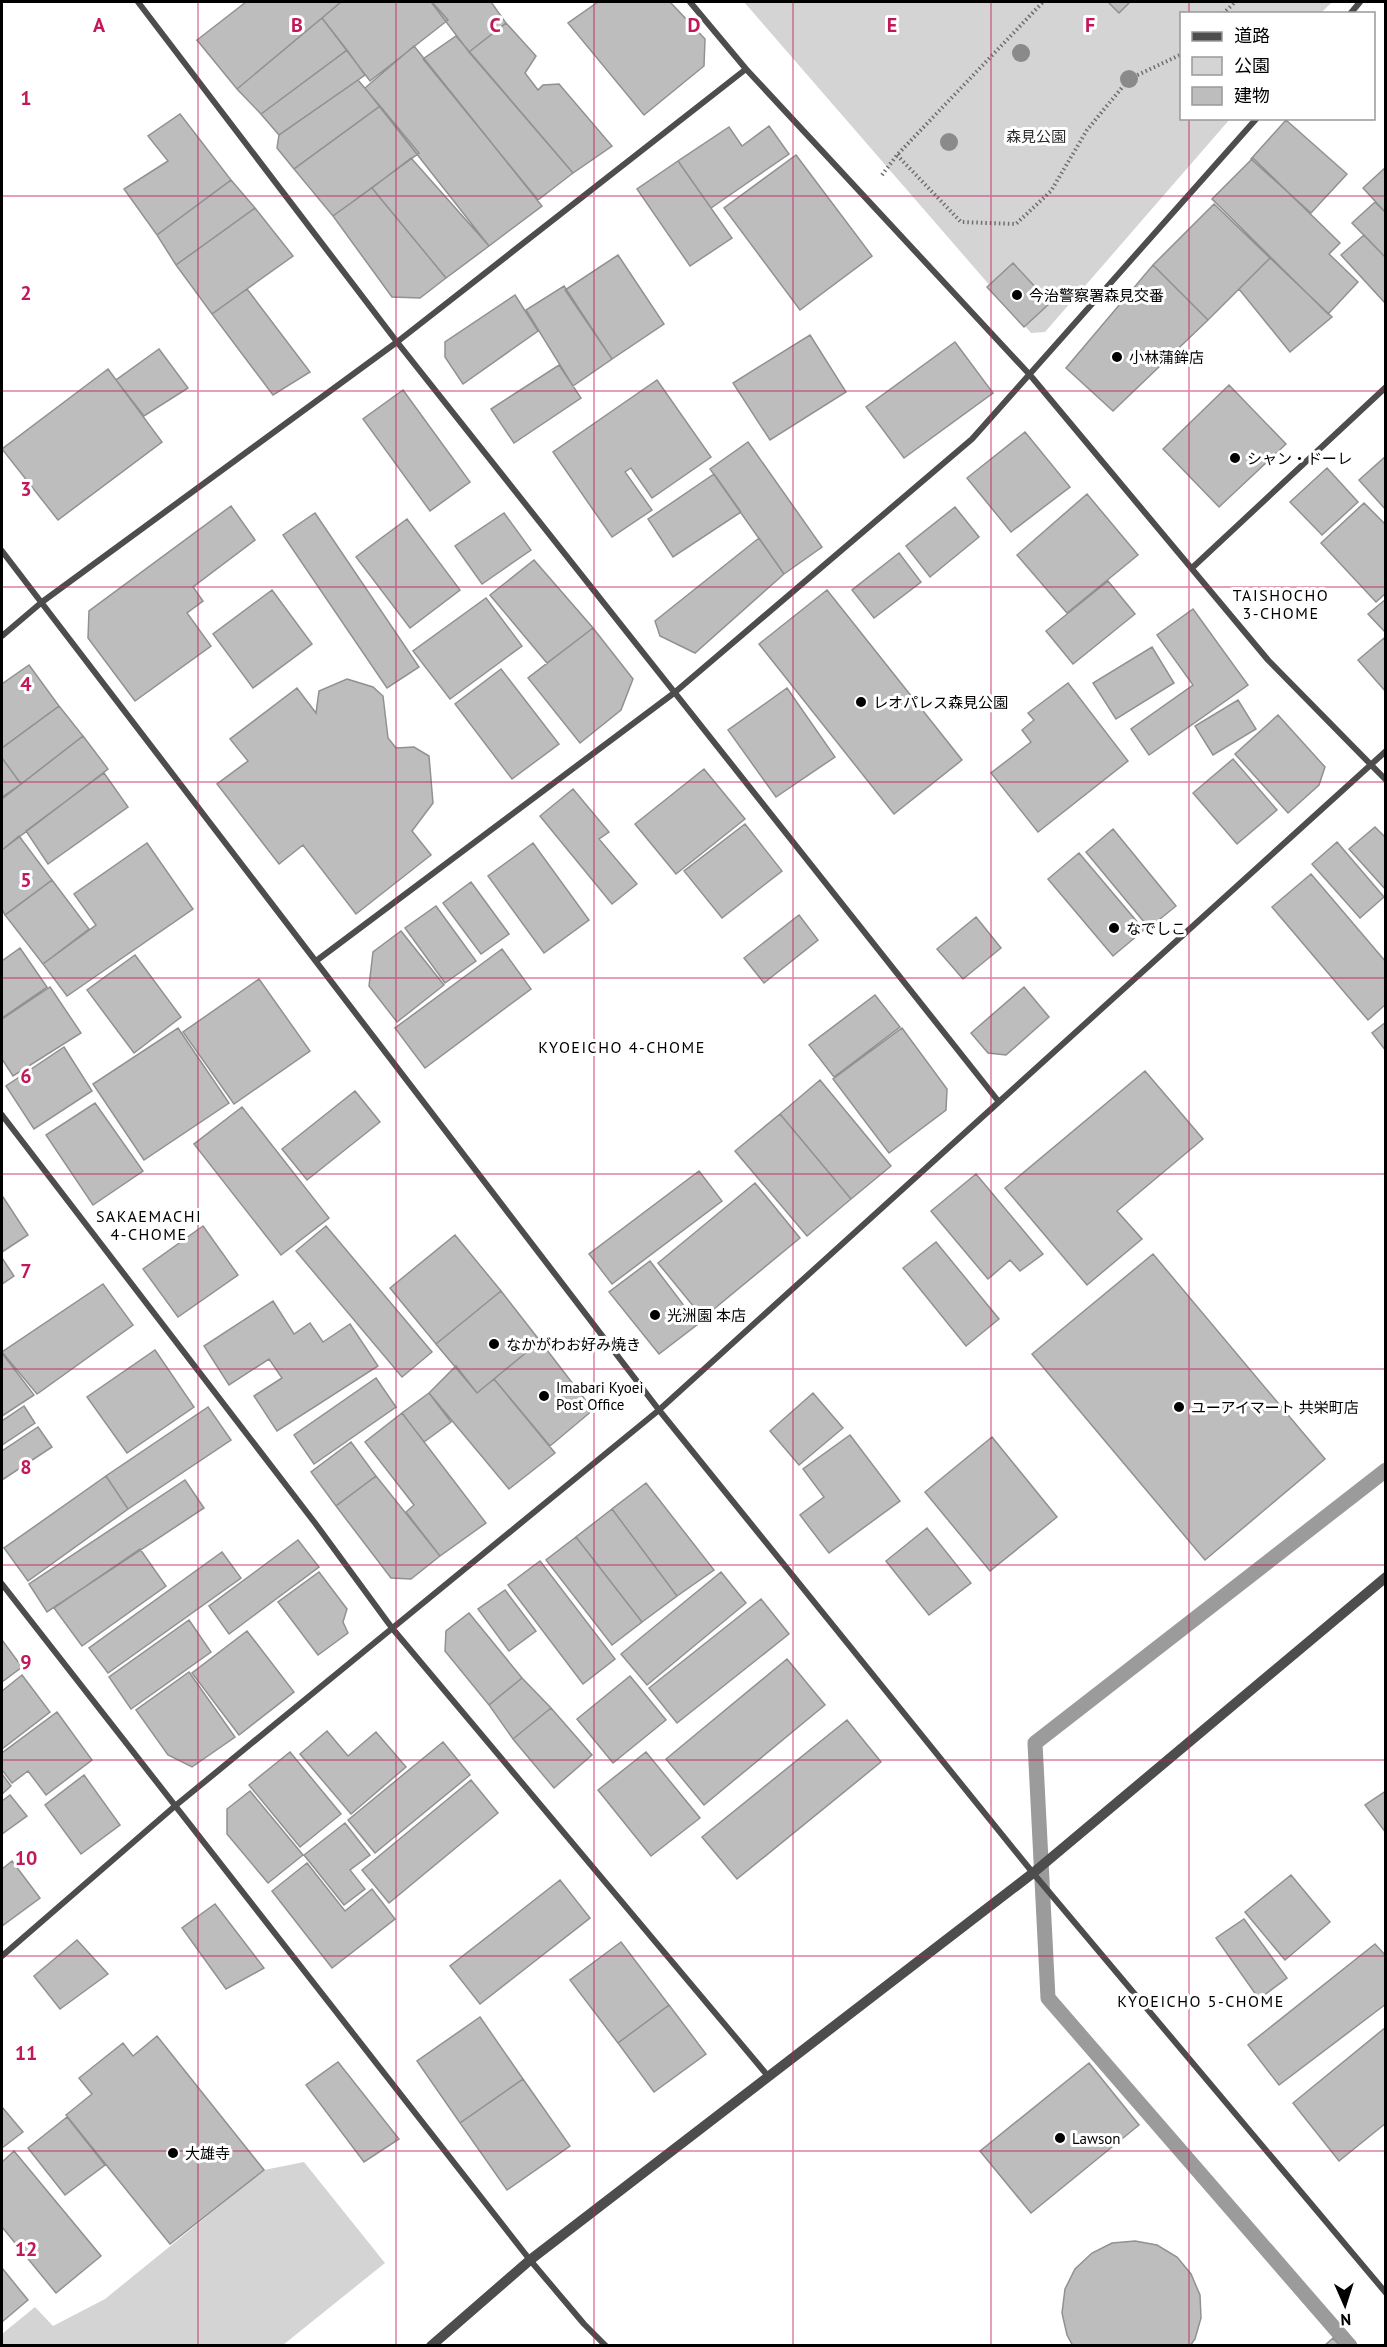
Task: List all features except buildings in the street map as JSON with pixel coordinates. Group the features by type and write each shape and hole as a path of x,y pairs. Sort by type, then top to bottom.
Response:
{"street":[{"path":"138,2 397,342 999,1102"},
{"path":"690,2 746,69 1030,375 1268,660 1386,780"},
{"path":"2,636 42,602 397,342 746,69"},
{"path":"316,961 674,693 972,439 1255,120"},
{"path":"1191,568 1386,387"},
{"path":"2,551 659,1410 1033,1873 1386,2294"},
{"path":"2,1956 175,1806 659,1410 1386,751"},
{"path":"2,1115 308,1513 392,1628 768,2076"},
{"path":"431,2346 530,2260 1033,1873 1386,1577"},
{"path":"2,1584 530,2260 584,2324 606,2346"}],"path":[{"path":"863,195 897,155 1042,2"},
{"path":"897,155 961,222 1016,224 1051,191 1087,129 1129,79 1180,55"}],"green space":[{"name":"森見公園","path":"744,2 1332,2 1322,12 1180,12 1180,120 1229,120 1045,332 1031,333"},
{"path":"304,2162 385,2263 283,2345 2,2346 2,2334 35,2307 53,2326 105,2299 264,2170"}],"waterway":[{"path":"1350,2346 1048,1998 1035,1743 1386,1470"}],"place":[{"name":"今治警察署森見交番","path":"1017,295"},
{"name":"小林蒲鉾店","path":"1117,357"},
{"name":"シャン・ドーレ","path":"1235,458"},
{"name":"レオパレス森見公園","path":"861,702"},
{"name":"なでしこ","path":"1114,928"},
{"name":"光洲園 本店","path":"655,1315"},
{"name":"なかがわお好み焼き","path":"494,1344"},
{"name":"Imabari Kyoei Post Office","path":"544,1396"},
{"name":"ユーアイマート 共栄町店","path":"1179,1407"},
{"name":"Lawson","path":"1060,2138"},
{"name":"大雄寺","path":"173,2153"}],"district":[{"name":"TAISHOCHO 3-CHOME","path":"1281,604"},
{"name":"KYOEICHO 4-CHOME","path":"622,1047"},
{"name":"SAKAEMACHI 4-CHOME","path":"149,1225"},
{"name":"KYOEICHO 5-CHOME","path":"1201,2001"}]}
